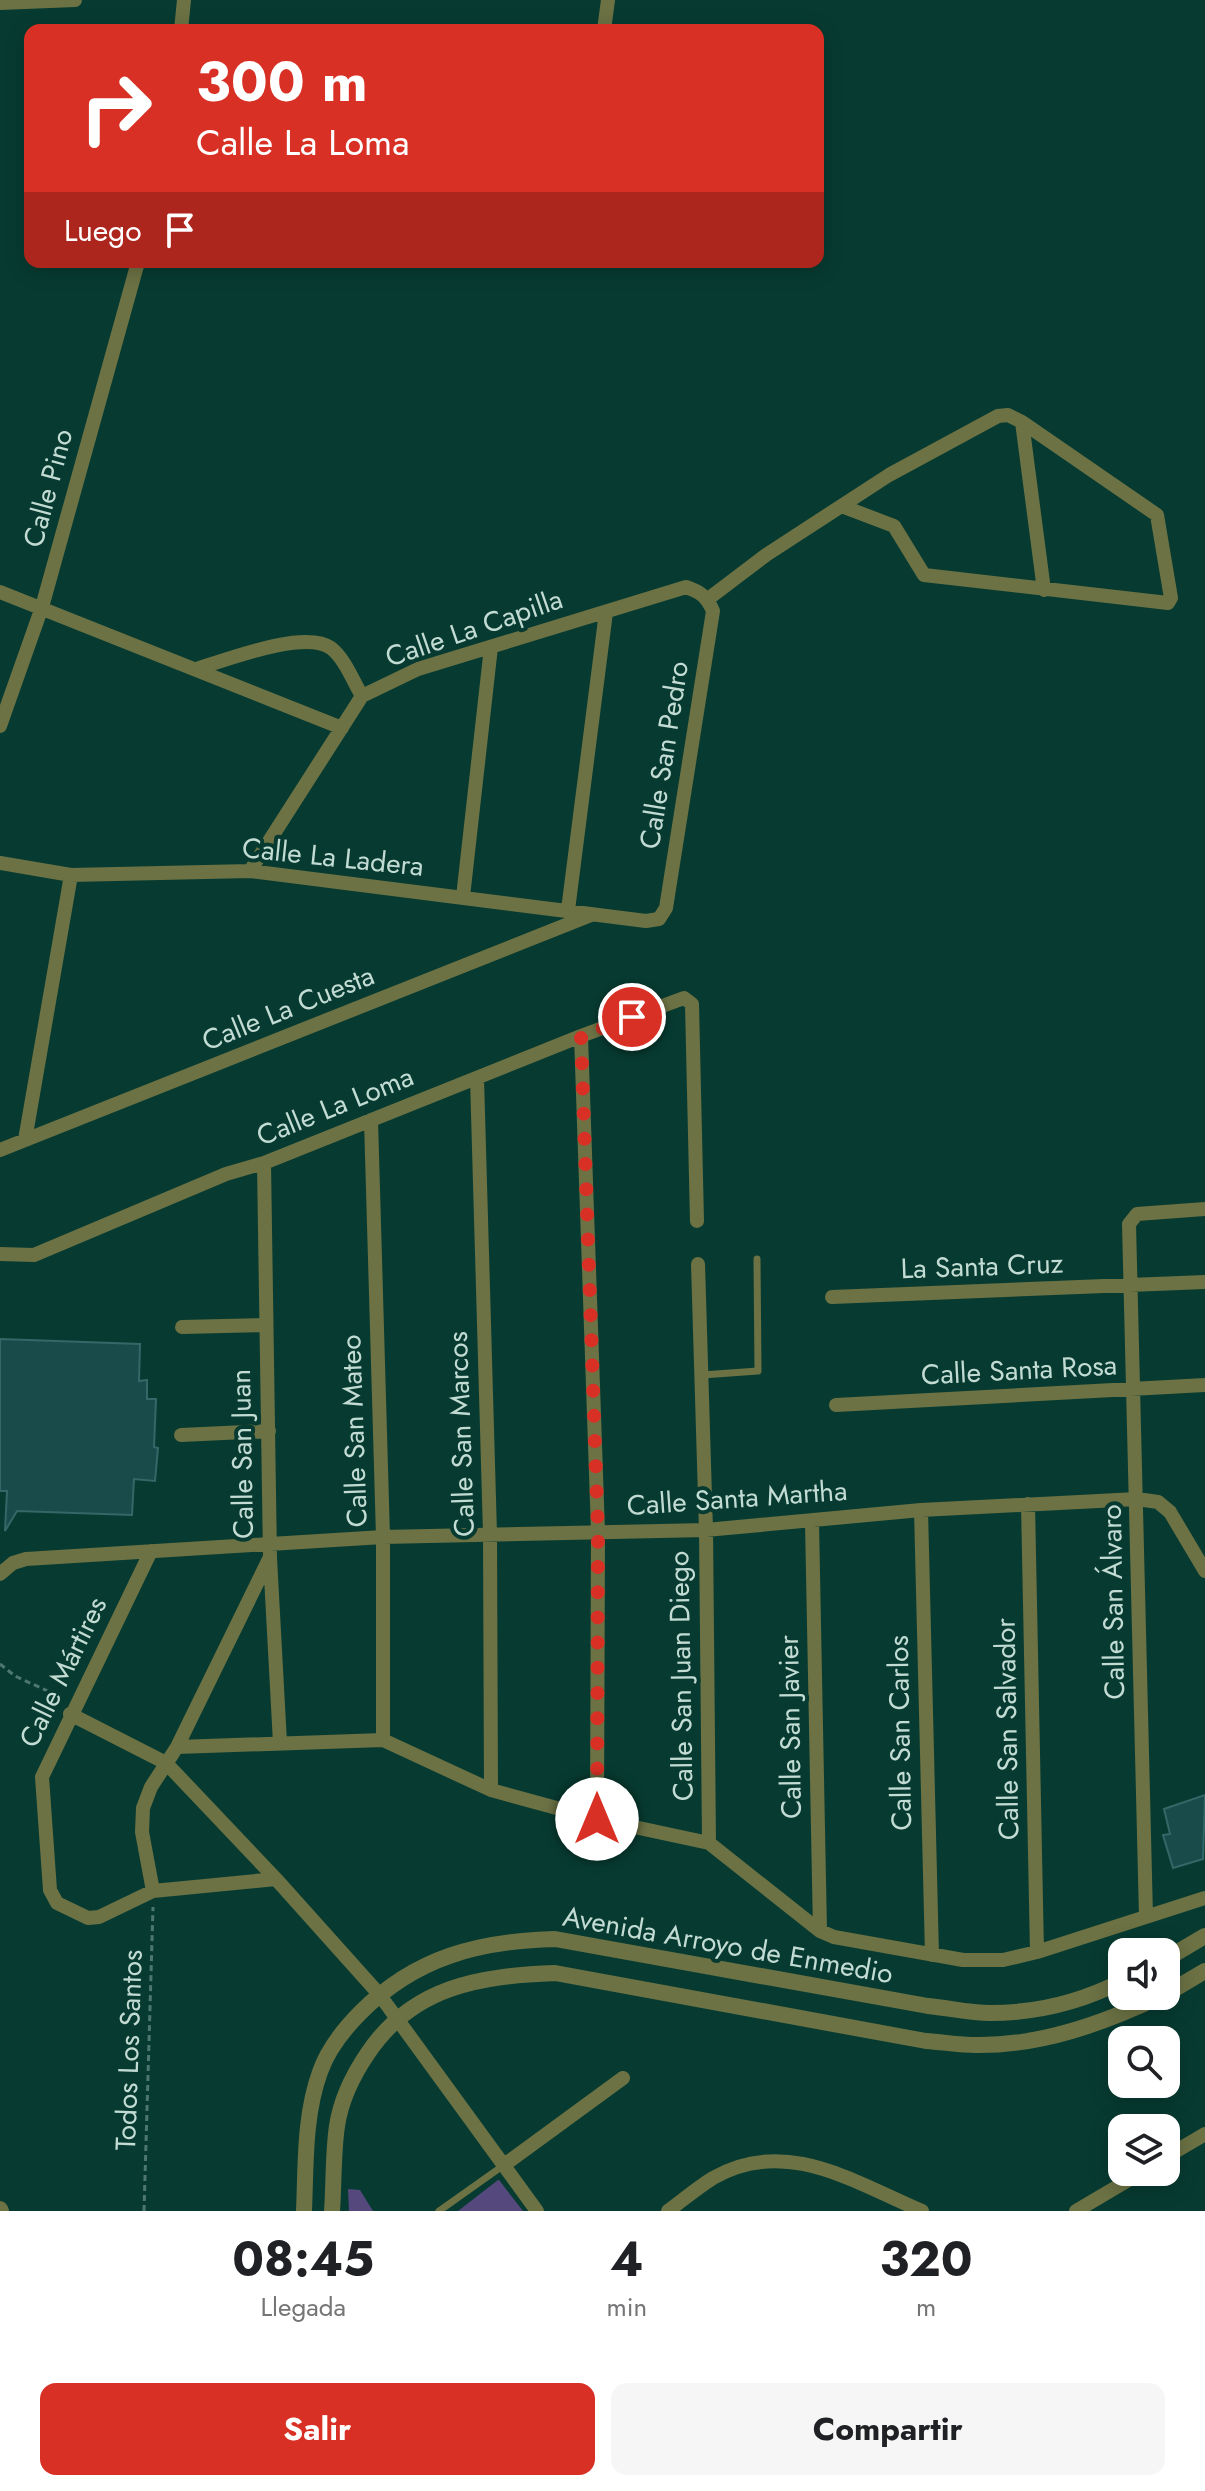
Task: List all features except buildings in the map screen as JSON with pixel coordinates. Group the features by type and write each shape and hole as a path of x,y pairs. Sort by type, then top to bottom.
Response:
{"street":[{"path":"0,3 75,0"},
{"path":"182,24 184,0"},
{"path":"605,24 608,0"},
{"name":"Calle Pino","path":"0,726 42,607 136,268"},
{"path":"708,599 766,555 889,475 998,416 1008,415 1157,515 1171,598 1168,603 1162,604 924,575 894,526 844,507"},
{"path":"1022,422 1044,590"},
{"name":"Calle La Capilla","path":"250,871 362,696 418,669 686,587 708,599"},
{"path":"0,592 342,728"},
{"name":"Calle San Pedro","path":"659,919 666,908 713,611 708,599"},
{"path":"568,910 606,612"},
{"path":"196,669 283,643 307,642 329,646 338,655 362,696"},
{"path":"463,897 491,647"},
{"name":"Calle La Ladera","path":"0,863 71,875 250,871 646,921 659,919"},
{"path":"25,1140 71,875"},
{"name":"Calle La Cuesta","path":"0,1150 595,913"},
{"name":"Calle La Loma","path":"0,1254 34,1255 226,1174 264,1163 684,998 692,1004 697,1221"},
{"path":"581,1036 598,1532 597,1819"},
{"name":"Calle San Marcos","path":"477,1078 490,1534 491,1790"},
{"name":"Calle San Mateo","path":"371,1120 383,1537 383,1740"},
{"name":"Calle San Juan","path":"264,1163 270,1558 280,1743"},
{"name":"Calle San Álvaro","path":"1146,1916 1133,1286 1129,1224 1137,1214 1205,1209"},
{"name":"Calle San Juan Diego","path":"698,1264 706,1530 709,1843"},
{"name":"La Santa Cruz","path":"832,1297 1205,1282"},
{"path":"182,1327 265,1325"},
{"name":"Calle Santa Rosa","path":"836,1405 1205,1385"},
{"path":"181,1435 269,1431"},
{"name":"Calle Santa Martha","path":"0,1574 13,1563 26,1559 383,1537 706,1530 921,1510 1137,1499 1158,1502 1170,1512 1205,1571"},
{"name":"Calle San Salvador","path":"1028,1504 1037,1952"},
{"name":"Calle San Carlos","path":"921,1510 932,1955"},
{"name":"Calle San Javier","path":"812,1522 820,1931"},
{"name":"Calle Mártires","path":"151,1551 42,1777 50,1890 57,1903 88,1918 99,1917 153,1891"},
{"path":"270,1558 177,1747 151,1787 143,1808 142,1832 153,1891 276,1879"},
{"path":"70,1714 166,1763 276,1879 398,2018 537,2211"},
{"path":"177,1747 383,1740 491,1790 597,1819 709,1843 820,1931 834,1937 963,1960 1003,1960 1037,1952 1205,1898"},
{"path":"1180,1951 1205,1936"},
{"name":"Avenida Arroyo de Enmedio","path":"304,2211 307,2131 321,2070 330,2050 352,2021 379,1994 407,1974 444,1957 517,1940 555,1939 928,2006 988,2013 1043,2009 1108,1988"},
{"name":"Avenida Arroyo de Enmedio","path":"1180,1986 1205,1971"},
{"name":"Avenida Arroyo de Enmedio","path":"332,2211 337,2126 344,2098 363,2061 406,2010 445,1989 470,1982 555,1973 926,2041 977,2045 1013,2043 1082,2028 1132,2010"},
{"path":"504,2165 623,2078"},
{"path":"1180,2149 1205,2134"},
{"path":"668,2211 715,2177 774,2159 810,2163 922,2211"},
{"path":"1076,2211 1118,2186"}],"lane":[{"path":"700,1375 758,1371 757,1259"},
{"path":"439,2211 504,2165"}],"path":[{"path":"0,1664 15,1676 54,1694 70,1714"},
{"name":"Todos Los Santos","path":"144,2211 153,1891"}],"shaded area":[{"path":"498,2180 523,2211 458,2211"},
{"path":"348,2189 360,2190 373,2211 349,2211"}],"route":[{"path":"597,1819 598,1532 581,1036 632,1017"}]}
